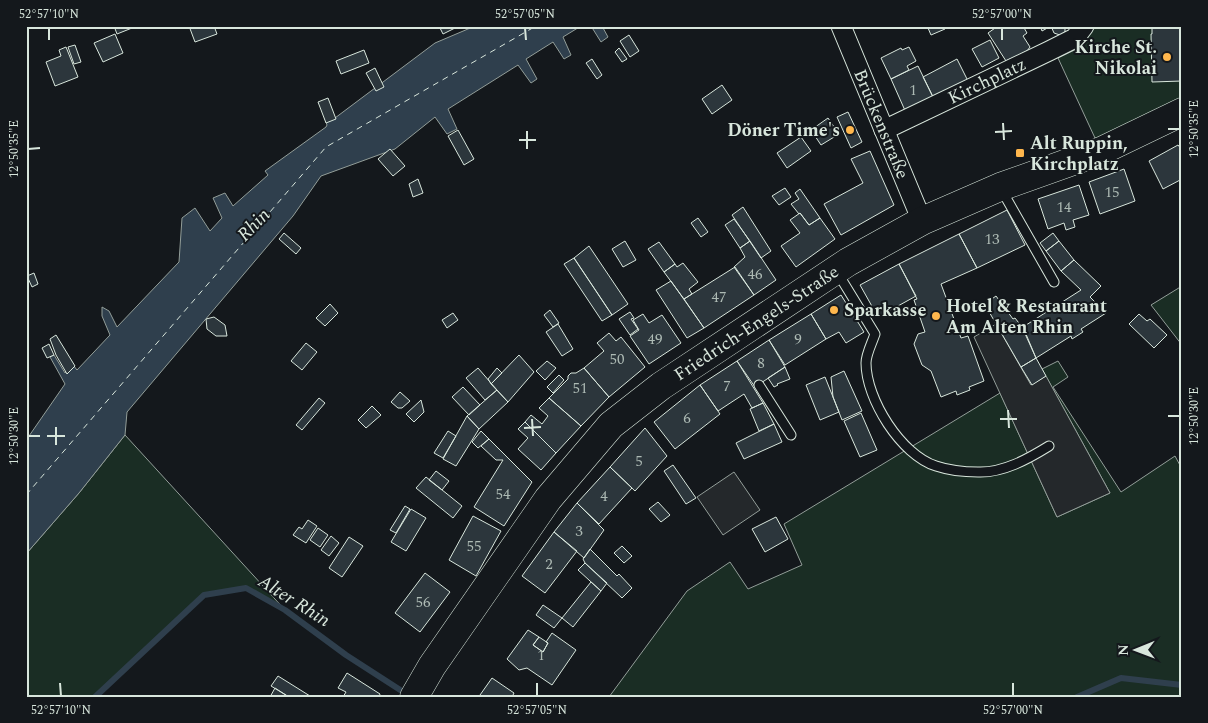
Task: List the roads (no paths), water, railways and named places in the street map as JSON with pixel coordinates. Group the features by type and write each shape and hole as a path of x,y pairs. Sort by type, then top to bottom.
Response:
{"main road":[{"name":"Friedrich-Engels-Straße","path":"414,697 432,666 548,500 611,425 660,386 836,270 922,221 1000,187 1101,150 1182,112"}],"street":[{"name":"Brückenstraße","path":"841,26 922,221"},
{"name":"Kirchplatz","path":"884,130 1050,51 1075,38 1084,26"}],"lane":[{"path":"1000,187 1054,282"},
{"path":"836,270 875,334 866,362 871,390 881,412 896,436 917,455 935,466 979,472 1025,461 1049,446"},
{"path":"759,385 791,435"}],"water":[{"name":"Rhin","path":"475,26 581,26 563,37 571,55 564,59 553,42 526,59 537,79 531,83 518,65 448,109 457,129 447,134 435,117 395,149 321,176 293,216 127,412 125,435 79,493 26,554 26,433 29,436 65,384 50,357 54,355 65,373 73,365 77,370 110,335 102,316 102,307 109,311 117,327 179,262 182,218 195,208 210,231 222,218 213,198 225,193 233,206 268,175 265,171 326,127 324,116 335,118 435,43"},
{"path":"591,26 602,26 608,37 601,42"}],"waterway":[{"name":"Alter Rhin","path":"95,697 204,595 246,588 285,610 346,655 408,695"},
{"name":"Alter Rhin","path":"1077,697 1121,678 1182,685"}],"place":[{"name":"Kirche St. Nikolai","path":"1167,57"},
{"name":"Döner Time's","path":"850,130"},
{"name":"Alt Ruppin, Kirchplatz","path":"1020,153"},
{"name":"Sparkasse","path":"834,310"},
{"name":"Hotel & Restaurant Am Alten Rhin","path":"936,316"}]}
